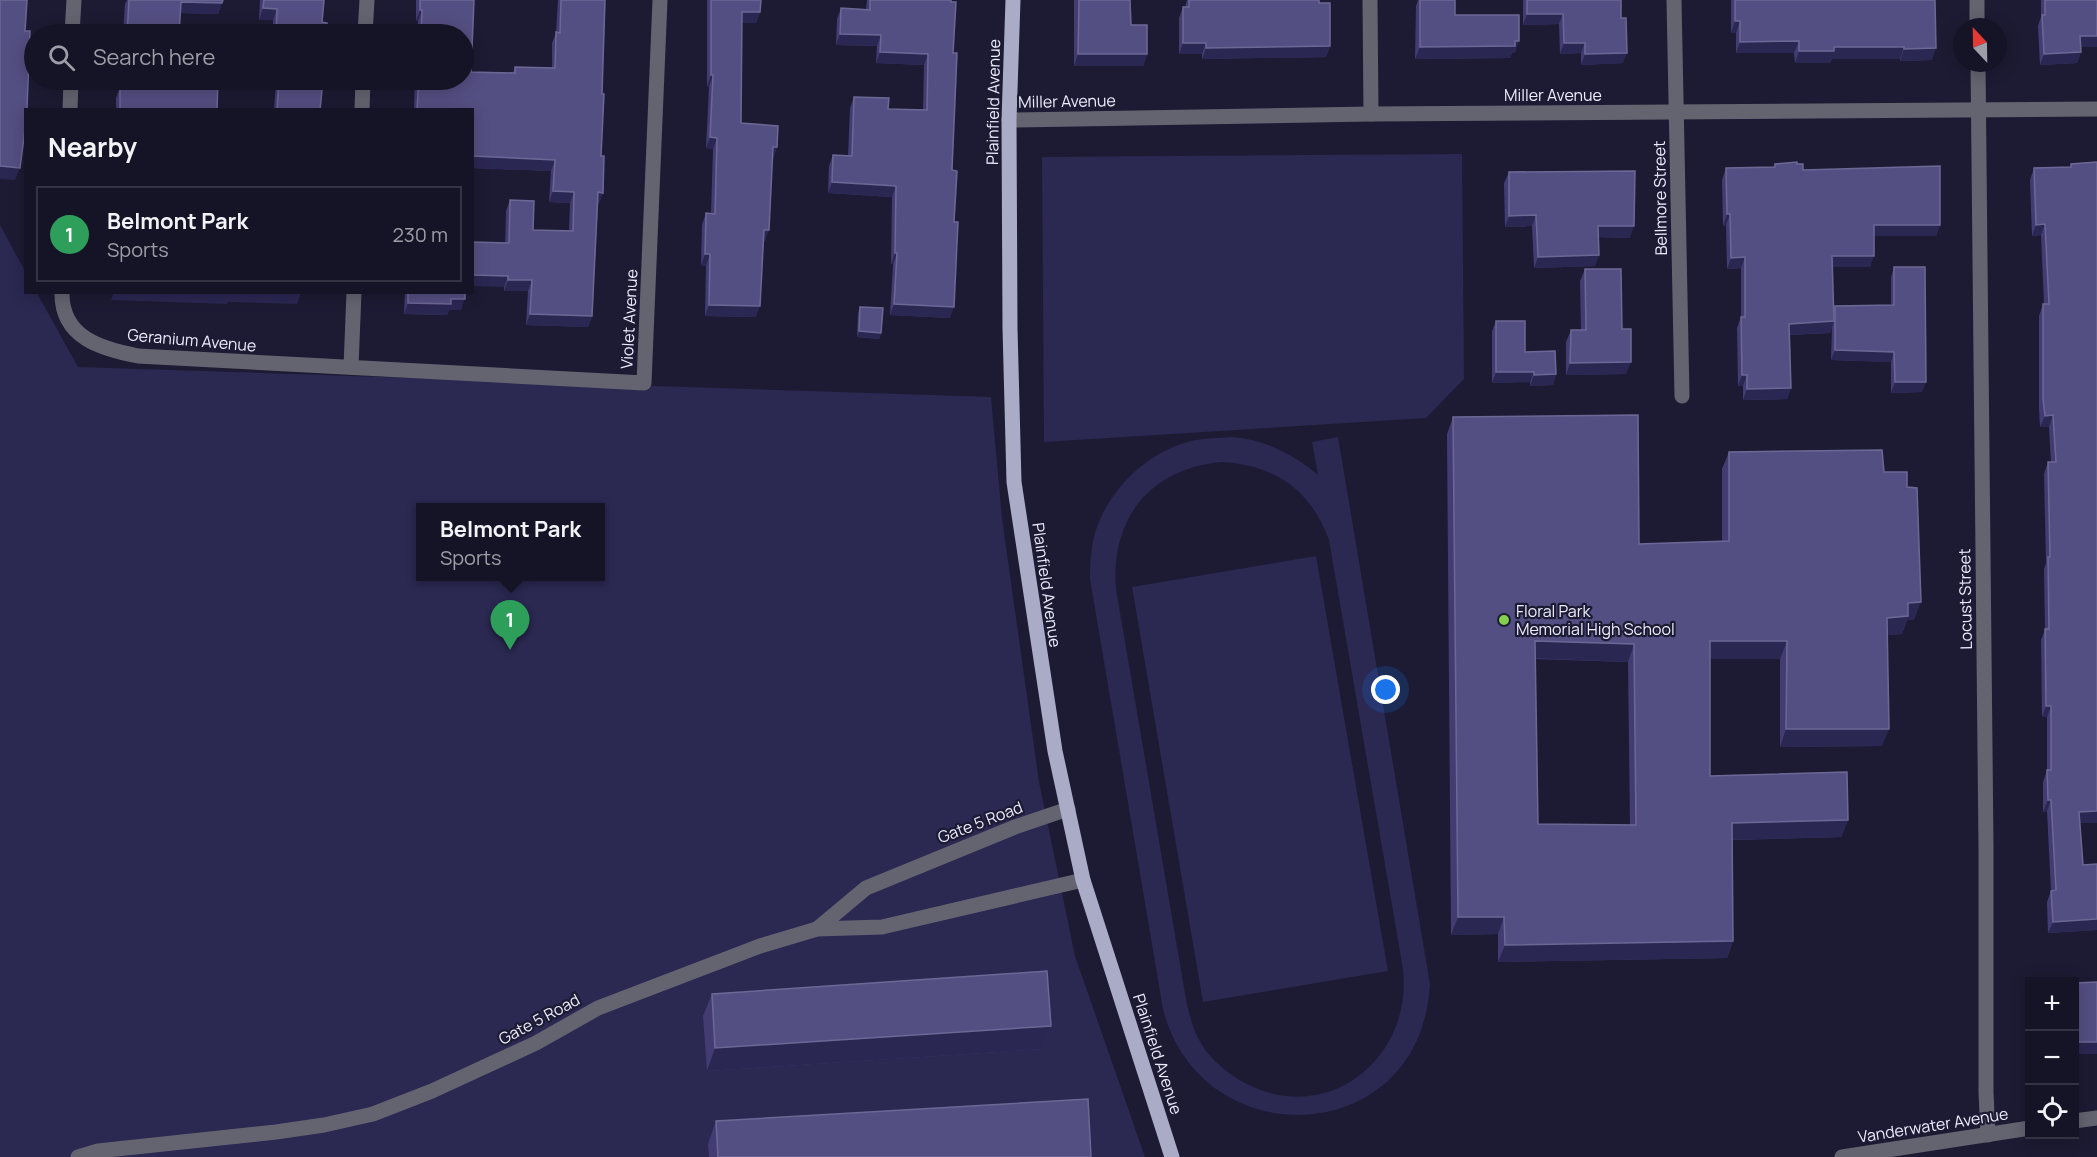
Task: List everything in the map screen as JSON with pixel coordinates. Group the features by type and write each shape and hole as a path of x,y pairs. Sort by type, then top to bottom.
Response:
{"main road":[{"name":"Plainfield Avenue","path":"1012,0 1009,120 1010,375 1014,482 1051,728 1083,880 1172,1157"}],"street":[{"path":"73,24 74,0"},
{"path":"366,24 367,0"},
{"name":"Violet Avenue","path":"351,367 644,383 660,0"},
{"path":"1370,0 1371,114"},
{"name":"Bellmore Street","path":"1674,0 1682,396"},
{"path":"1977,0 1977,18"},
{"name":"Locust Street","path":"1978,72 1988,1135"},
{"path":"70,108 71,90"},
{"path":"362,108 363,90"},
{"name":"Miller Avenue","path":"1009,120 1371,114 2097,109"},
{"name":"Geranium Avenue","path":"62,294 65,312 73,328 90,342 110,350 138,356 237,363 351,367"},
{"path":"351,367 354,294"},
{"name":"Gate 5 Road","path":"817,929 866,888 1015,827 1068,809"},
{"name":"Gate 5 Road","path":"78,1157 98,1151 276,1132 324,1125 373,1114 432,1091 536,1043 598,1008 760,946 817,929 882,927 1083,880"},
{"path":"2079,1120 2097,1118"},
{"name":"Vanderwater Avenue","path":"1842,1157 2025,1129"}],"shaded area":[{"path":"1462,154 1464,379 1426,418 1044,442 1042,157"},
{"path":"0,225 24,269 24,294 38,294 78,367 991,397 1002,518 1039,782 1075,956 1145,1157 0,1157"},
{"path":"1232,437 1256,441 1278,449 1318,475 1312,442 1338,437 1430,984 1417,1039 1390,1079 1351,1104 1307,1115 1261,1110 1219,1091 1185,1057 1163,1009 1090,579 1093,544 1101,517 1119,488 1131,475 1159,454 1175,446 1196,440","holes":["1222,462 1259,468 1289,483 1312,507 1329,540 1403,969 1402,1001 1394,1031 1379,1056 1359,1076 1334,1090 1306,1096 1276,1094 1238,1079 1211,1057 1201,1044 1194,1028 1187,1005 1116,589 1116,563 1120,540 1128,519 1140,501 1156,486 1175,474 1197,466"]},
{"path":"1316,556 1388,971 1203,1002 1132,587"}],"building":[{"path":"0,0 27,0 24,24 24,90 28,90 27,108 24,108 24,137 20,168 0,166"},
{"path":"129,0 223,0 222,3 181,2 180,24 128,24"},
{"path":"264,0 324,0 322,22 327,24 276,24 277,9 263,8"},
{"path":"420,0 474,0 473,24 421,24 422,10 420,10"},
{"path":"561,0 605,0 601,156 604,156 603,193 598,192 592,316 530,314 532,280 508,280 508,276 474,275 474,242 509,243 510,200 534,201 533,230 573,231 574,192 553,191 555,160 474,156 474,108 417,108 418,90 474,90 474,72 515,73 515,67 555,68 556,32 560,33"},
{"path":"711,0 761,0 760,12 742,12 741,123 778,126 777,147 773,147 769,230 764,230 760,306 709,305 710,254 705,254 706,213 715,214 717,138 710,137 713,75 711,75"},
{"path":"870,0 951,0 951,2 956,2 953,53 957,53 952,170 957,171 954,222 958,222 954,307 894,304 897,253 895,253 896,186 832,182 833,155 852,156 854,97 889,98 888,109 927,110 928,54 880,52 881,35 840,34 841,8 870,10"},
{"path":"1079,0 1130,0 1131,25 1147,25 1147,54 1078,54"},
{"path":"1189,0 1319,0 1319,3 1330,3 1330,46 1206,48 1206,43 1183,43 1183,7 1189,7"},
{"path":"1420,0 1455,0 1455,15 1519,15 1519,41 1515,41 1515,46 1420,47"},
{"path":"1527,0 1621,0 1621,18 1626,18 1627,53 1585,54 1585,43 1564,43 1563,14 1527,14"},
{"path":"1735,0 1935,0 1936,48 1834,47 1834,51 1799,51 1799,41 1740,42 1740,21 1735,21"},
{"path":"2045,0 2097,0 2097,36 2080,36 2081,52 2044,54 2042,15 2045,15"},
{"path":"120,90 218,90 217,108 120,108"},
{"path":"278,90 322,90 320,108 277,108"},
{"path":"1797,162 1797,164 1803,164 1803,170 1940,166 1940,225 1874,225 1874,256 1832,256 1834,321 1789,324 1791,388 1747,389 1747,375 1742,375 1741,317 1745,317 1745,257 1731,258 1726,168 1775,167 1775,164"},
{"path":"2097,162 2097,811 2079,812 2083,865 2097,864 2097,919 2053,922 2051,891 2056,890 2047,770 2051,770 2051,706 2046,706 2045,629 2049,629 2048,462 2056,462 2053,415 2045,416 2043,398 2043,304 2049,304 2045,224 2036,225 2034,168 2071,167 2071,164"},
{"path":"1635,171 1634,226 1598,226 1599,255 1538,257 1536,215 1509,216 1509,172"},
{"path":"1894,267 1925,267 1926,382 1895,382 1894,352 1835,350 1835,306 1894,305"},
{"path":"1585,269 1621,269 1622,329 1631,329 1631,362 1570,363 1571,330 1586,330"},
{"path":"408,294 465,294 465,299 451,299 451,304 408,303"},
{"path":"860,307 883,308 881,333 859,331"},
{"path":"1496,321 1525,321 1525,352 1555,351 1556,374 1496,372"},
{"name":"Floral Park Memorial High School","path":"1638,415 1639,544 1729,541 1729,452 1882,450 1884,472 1907,472 1907,487 1917,488 1921,602 1908,603 1908,616 1887,618 1889,729 1786,729 1787,641 1710,641 1710,776 1847,772 1848,820 1732,823 1733,941 1505,945 1504,917 1458,917 1453,417","holes":["1535,641 1634,644 1636,825 1538,824"]},
{"path":"1047,971 1051,1026 715,1048 712,994"},
{"path":"2097,982 2097,1042 2079,1042 2079,983"},
{"path":"1088,1099 1091,1157 718,1157 716,1121"}],"place":[{"name":"Floral Park Memorial High School","path":"1504,620"},
{"name":"Belmont Park","path":"510,650"}]}
